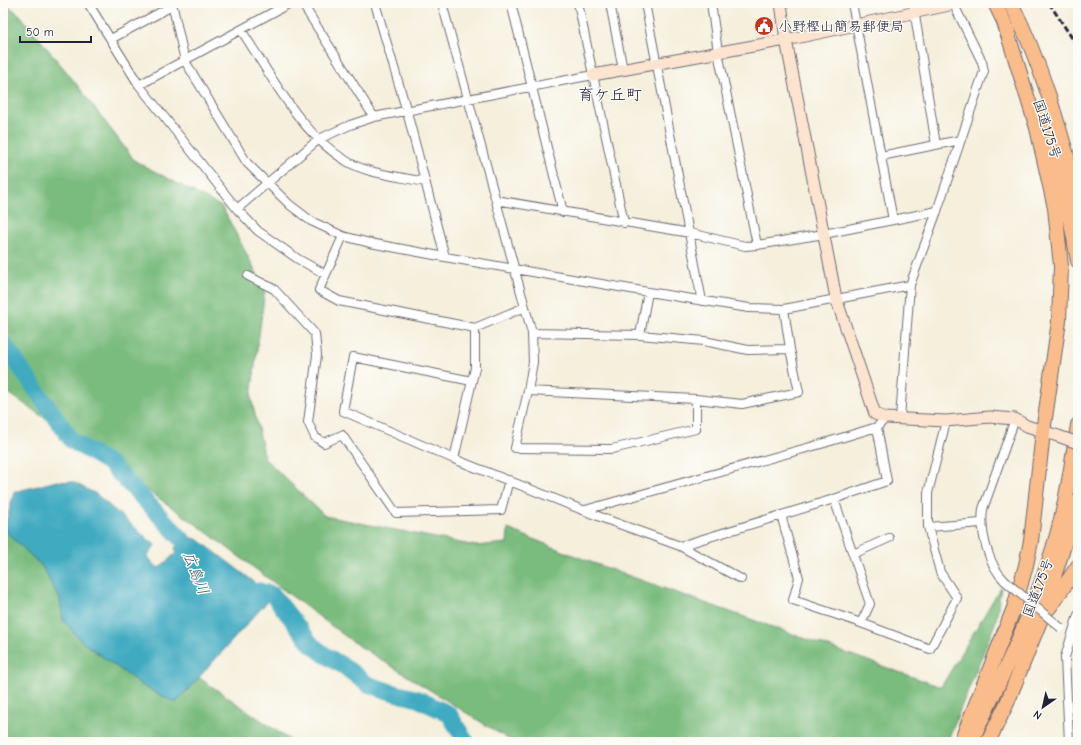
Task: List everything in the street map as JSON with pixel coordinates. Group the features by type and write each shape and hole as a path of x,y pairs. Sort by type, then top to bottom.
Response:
{"highway":[{"name":"国道175号","path":"995,3 1036,95 1055,154 1070,216 1078,261"},
{"name":"国道175号","path":"1011,3 1022,24 1058,123 1078,195"},
{"path":"961,742 1014,608 1026,565 1031,541 1043,432 1059,321 1061,266 1056,215 1037,128 1004,22"},
{"name":"国道175号","path":"971,742 1023,628 1050,560 1069,482 1078,425"},
{"name":"国道175号","path":"988,742 1007,703 1040,621 1078,502"},
{"path":"1040,621 1078,566"}],"street":[{"path":"88,3 139,85 237,209 258,231 298,259 325,274"},
{"path":"139,85 290,3"},
{"path":"302,3 374,118"},
{"path":"375,3 407,112 445,257"},
{"path":"442,3 532,333 533,362 515,448 612,448 696,429 696,399"},
{"path":"511,3 563,212"},
{"path":"578,3 624,223"},
{"path":"610,3 623,70"},
{"path":"644,3 690,233 702,301"},
{"path":"711,3 718,52 757,245"},
{"path":"781,3 786,40 836,298 875,414 886,418 946,422 990,417 1015,419 1026,426 1078,443"},
{"path":"852,3 893,220"},
{"path":"111,39 172,4 185,61 247,163 266,183 311,222 343,236 370,243 445,257 748,308 784,309 910,285"},
{"path":"237,209 266,183 319,140 350,125 374,118 593,75 786,40 857,25 913,8 954,4 982,62 984,70 937,211 910,285 900,418"},
{"path":"913,8 936,145"},
{"path":"241,30 303,124 319,140 349,162 364,168 425,182"},
{"path":"881,156 960,140"},
{"path":"496,200 624,223 690,233 745,246 824,234 937,211"},
{"path":"343,236 325,274 320,290 339,301 475,328 524,307"},
{"path":"248,276 274,289 315,334 317,355 308,422 315,436 324,443 342,435 396,513 501,510 509,480"},
{"path":"640,335 648,292"},
{"path":"528,391 696,399 742,404 799,392 790,349 784,309"},
{"path":"454,459 475,368 475,328"},
{"path":"532,333 640,335 704,341 748,350 790,349"},
{"path":"472,381 353,357 343,412 454,459 680,546 741,579"},
{"path":"586,510 822,444 877,427 886,418"},
{"path":"1015,419 983,509 981,523 990,557 998,574 1061,628 1071,634"},
{"path":"781,515 799,578 793,600 861,623 930,650 957,598 940,572 928,527 928,494 946,422"},
{"path":"680,546 834,499 887,481 877,427"},
{"path":"834,499 870,604 861,623"},
{"path":"928,527 981,523"},
{"path":"853,554 889,538"},
{"path":"1069,742 1064,657 1078,615"}],"green space":[{"path":"4,3 20,15 74,81 135,161 222,207 265,289 251,397 265,459 325,516 476,546 507,543 508,529 593,563 941,687 1001,587 996,621 947,742 513,742 353,642 197,525 3,389"},
{"path":"3,524 51,576 293,742 3,742"}],"water":[{"path":"57,481 73,482 96,494 155,545 148,556 153,564 159,568 176,553 175,548 186,536 199,540 253,581 266,603 176,703 146,688 82,642 63,620 60,599 41,565 4,530 14,492"}],"waterway":[{"name":"広島川","path":"3,343 72,441 109,463 182,539 191,561"},
{"name":"広島川","path":"236,598 259,591 273,595 312,645 325,655 345,667 367,684 418,699 449,714 466,742"}],"railway":[{"path":"1049,3 1078,47"}],"place":[{"name":"小野樫山簡易郵便局","path":"764,26"}],"district":[{"name":"育ケ丘町","path":"610,95"}]}
